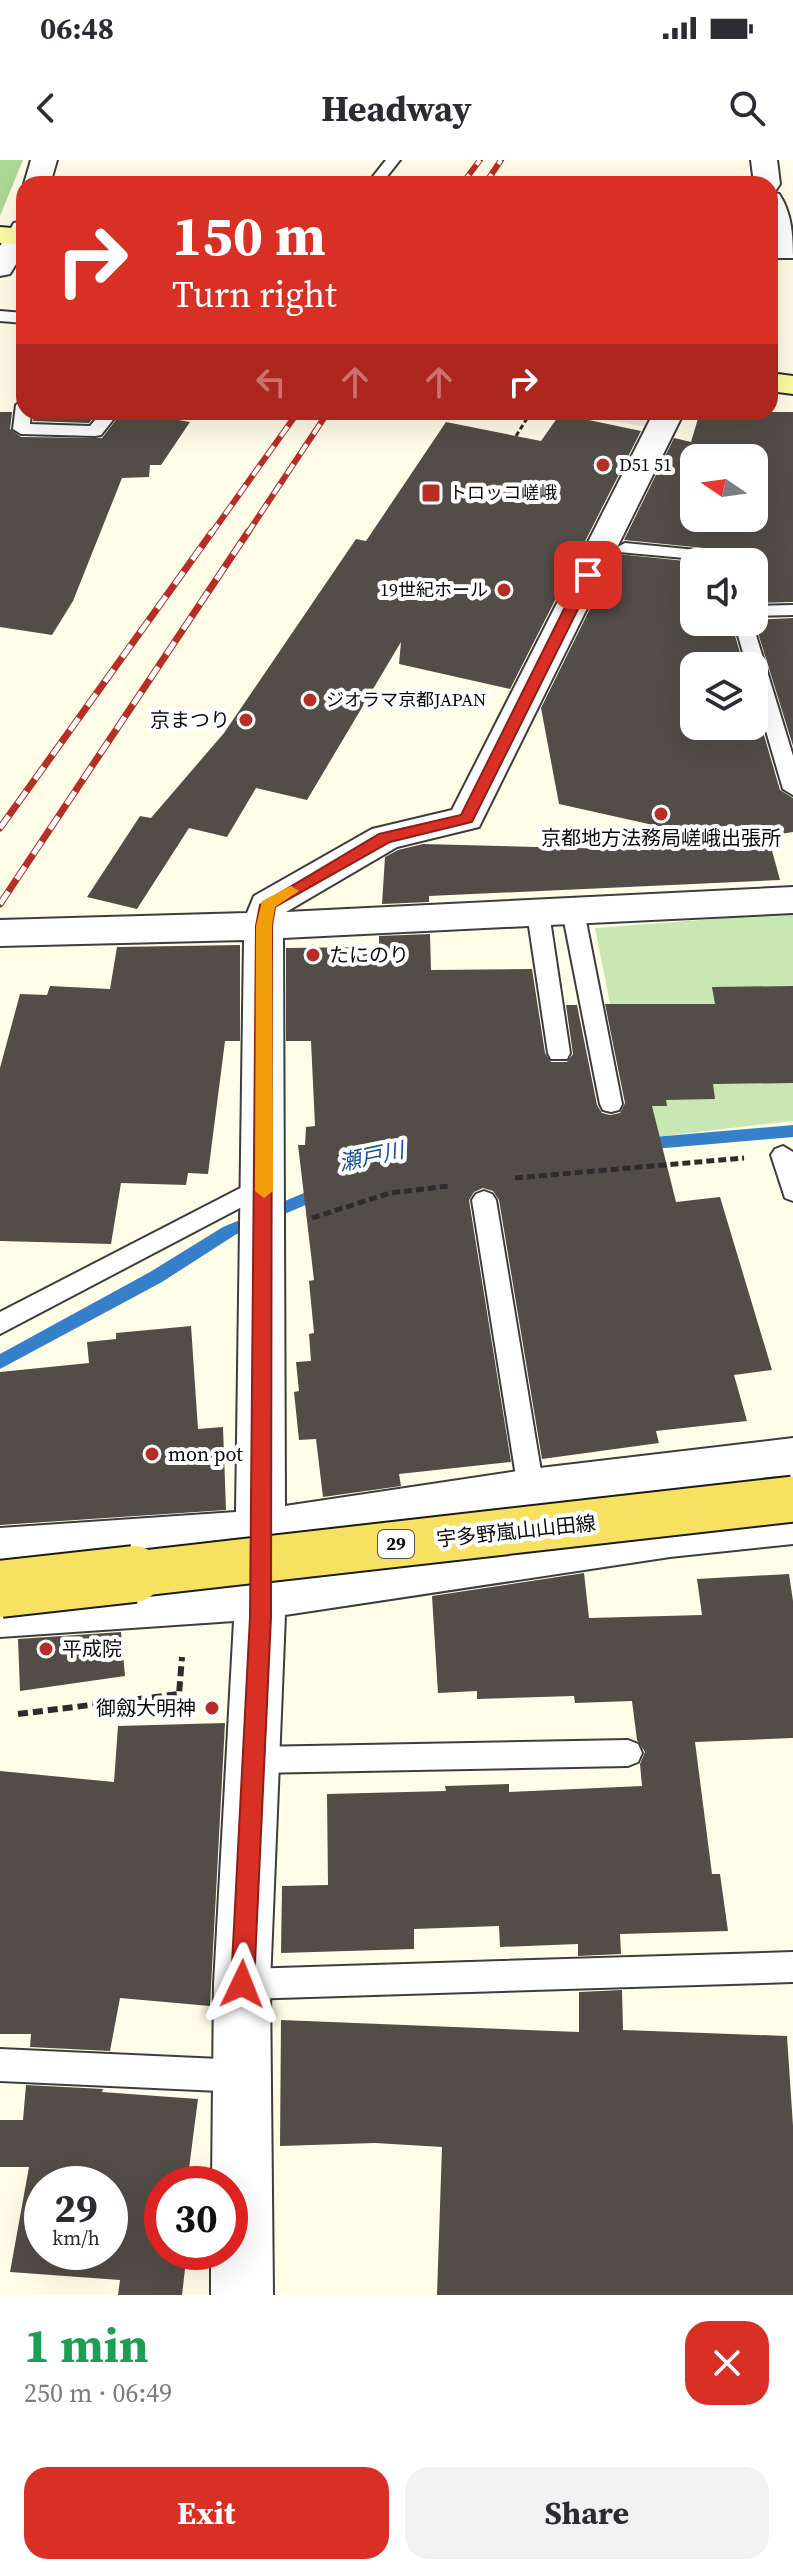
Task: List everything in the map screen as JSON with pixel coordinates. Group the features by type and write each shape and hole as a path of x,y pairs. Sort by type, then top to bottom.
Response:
{"main road":[{"name":"宇多野嵐山山田線","path":"0,1589 793,1499"}],"street":[{"path":"778,232 783,252"},
{"path":"0,268 16,236"},
{"path":"242,2295 242,1984 259,1622 264,926 268,905 385,838 466,819 665,420"},
{"path":"0,933 264,926 793,900"},
{"path":"0,1549 261,1531 531,1489 793,1458"},
{"path":"0,1615 259,1622 670,1536 793,1523"}],"lane":[{"path":"380,176 393,160"},
{"path":"22,420 21,429 95,431 104,420"},
{"path":"625,548 680,553"},
{"path":"768,611 793,610"},
{"path":"747,636 793,789"},
{"path":"556,912 559,1053"},
{"path":"556,912 611,1104"},
{"path":"783,1155 793,1192"},
{"path":"0,1324 264,1185"},
{"path":"484,1200 531,1489"},
{"path":"252,1760 628,1753"},
{"path":"242,1984 793,1967"},
{"path":"0,2065 242,2076"}],"path":[{"path":"516,436 526,420"},
{"path":"499,1180 783,1155"},
{"path":"264,1234 390,1193 452,1185"},
{"path":"18,1714 179,1694 180,1658 259,1622"}],"green space":[{"path":"0,160 23,160 16,176 0,216"},
{"path":"793,913 793,1121 637,1139 595,928"}],"shaded area":[{"path":"604,420 654,420 650,427"}],"building":[{"path":"0,412 12,412 10,429 21,437 102,438 116,420 190,422 161,465 150,465 149,477 122,478 73,601 52,635 0,627"},
{"path":"778,412 793,412 793,602 768,603 768,548 704,548 624,540 674,438 691,442 698,420 778,420"},
{"path":"33,420 91,420 89,423"},
{"path":"556,420 589,420 641,431 510,689 399,664 401,642 307,800 256,788 227,837 189,828 137,909 87,897 140,816 151,818 224,733 356,539 366,541 446,422 541,441"},
{"path":"617,554 680,560 680,636 735,636 740,652 680,652 680,740 765,740 780,790 793,798 793,832 768,836 780,880 429,896 429,902 382,904 385,857 398,850 423,844 650,850 653,825 559,804 541,708"},
{"path":"793,618 793,746 768,665 768,652 764,652 759,636 768,636 768,619"},
{"path":"430,934 431,970 532,969 545,1053 551,1062 567,1062 573,1054 566,1005 577,1005 597,1105 602,1113 610,1115 620,1113 625,1103 605,1004 715,1004 712,987 793,986 793,1083 713,1084 715,1099 666,1100 667,1106 652,1106 676,1202 720,1197 772,1370 734,1375 747,1421 656,1431 659,1443 542,1459 499,1200 493,1191 483,1188 474,1192 469,1200 511,1462 399,1474 401,1486 323,1497 316,1439 299,1440 294,1392 299,1391 296,1362 311,1361 309,1334 314,1333 309,1281 314,1280 298,1145 305,1145 306,1127 315,1126 311,1041 286,1041 286,948 379,947 379,936"},
{"path":"240,945 240,1041 225,1041 208,1174 188,1173 186,1185 121,1183 111,1244 0,1241 0,1068 20,994 47,995 50,986 110,989 117,947"},
{"path":"191,1326 198,1429 223,1427 226,1510 0,1525 0,1372 89,1363 87,1342 116,1339 116,1333"},
{"path":"584,1573 589,1618 702,1615 697,1579 789,1574 793,1601 793,1738 695,1742 712,1874 720,1874 728,1931 620,1934 621,1954 578,1956 578,1944 500,1947 499,1926 414,1929 414,1949 281,1953 282,1886 328,1885 327,1794 446,1791 445,1786 509,1784 509,1792 642,1786 640,1764 645,1752 637,1740 632,1701 575,1703 574,1696 477,1699 477,1691 438,1693 432,1596"},
{"path":"121,1632 125,1676 20,1691 18,1639"},
{"path":"225,1723 210,2006 120,1998 110,2051 30,2047 31,2034 0,2034 0,1771 114,1782 118,1726"},
{"path":"622,1990 623,2030 787,2036 793,2126 793,2295 437,2295 442,2147 375,2143 280,2146 281,2020 579,2032 579,1992"},
{"path":"26,2085 198,2099 189,2166 144,2166 144,2270 185,2270 182,2295 118,2295 120,2280 10,2272 24,2195 24,2270 128,2270 128,2166 0,2167 0,2120 23,2120"}],"waterway":[{"name":"瀬戸川","path":"642,1144 793,1131"},
{"name":"瀬戸川","path":"0,1362 156,1277 229,1231 323,1191"}],"railway":[{"path":"468,176 480,160"},
{"path":"490,176 501,160"},
{"path":"211,534 292,420"},
{"path":"247,534 323,420"},
{"path":"0,828 212,532"},
{"path":"0,904 248,532"}],"slow traffic":[{"path":"264,1191 264,926 268,905 291,891"}],"place":[{"name":"D51 51","path":"603,465"},
{"name":"トロッコ嵯峨","path":"431,493"},
{"name":"19世紀ホール","path":"504,590"},
{"name":"ジオラマ京都JAPAN","path":"310,700"},
{"name":"京まつり","path":"246,720"},
{"name":"京都地方法務局嵯峨出張所","path":"661,814"},
{"name":"たにのり","path":"313,955"},
{"name":"mon pot","path":"152,1454"},
{"name":"平成院","path":"46,1649"},
{"name":"御劔大明神","path":"212,1708"}],"route":[{"path":"242,1984 260,1617 264,926 268,905 385,838 466,819 588,575"}]}
